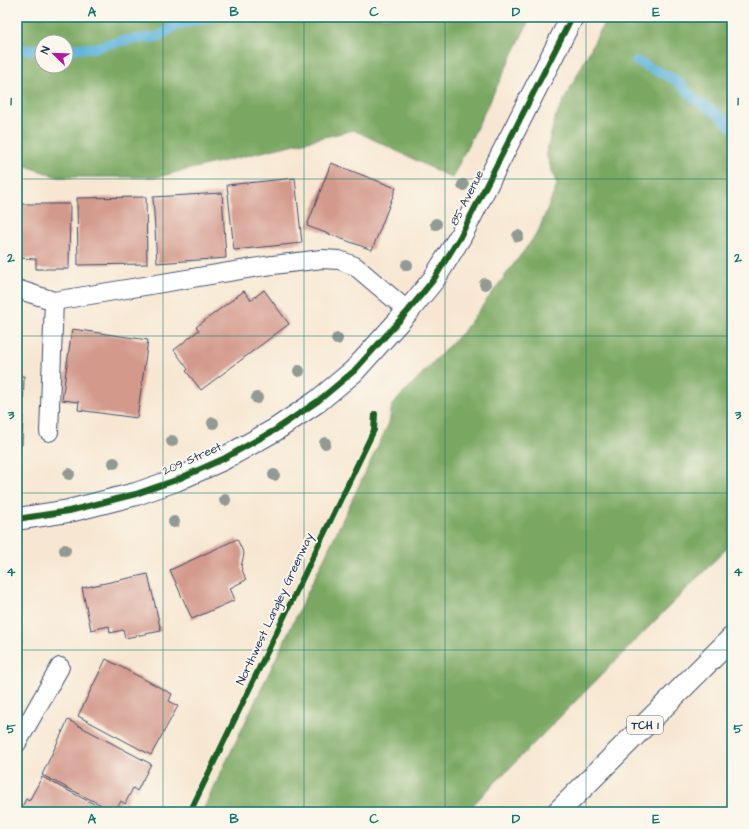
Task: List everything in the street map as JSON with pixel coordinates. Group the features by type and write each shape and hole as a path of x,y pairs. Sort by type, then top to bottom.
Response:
{"main road":[{"name":"85 Avenue","path":"354,371 408,311 434,279 460,237 572,17"},
{"name":"209 Street","path":"17,519 69,512 136,494 176,480 222,459 275,430 318,401 354,371"},
{"name":"TCH 1","path":"558,812 732,638"}],"lane":[{"path":"17,289 54,301 322,258 339,260 355,266 408,311"},
{"path":"49,432 54,301"},
{"path":"17,743 60,667"}],"green space":[{"path":"17,17 531,17 452,178 354,130 157,177 58,177 17,163"},
{"path":"607,17 732,17 732,543 466,812 202,812 389,423 392,405 465,329 538,232 557,185 546,154 555,118"}],"building":[{"path":"331,163 396,188 372,250 307,226"},
{"path":"295,178 302,243 234,250 227,185"},
{"path":"222,193 226,258 157,263 153,197"},
{"path":"146,197 147,264 78,265 77,198"},
{"path":"17,204 70,204 69,269 36,269 36,259 17,258"},
{"path":"264,290 289,324 201,390 186,371 188,369 174,350 199,330 196,327 244,291 251,300"},
{"path":"17,302 21,303 18,320 17,320"},
{"path":"72,329 148,340 137,418 78,410 79,402 62,400"},
{"path":"17,376 24,376 22,445 17,445"},
{"path":"237,539 244,554 241,567 246,580 230,588 235,600 192,619 170,570"},
{"path":"148,574 161,631 125,638 123,630 110,633 109,626 91,630 82,588"},
{"path":"17,637 23,640 17,652"},
{"path":"106,659 172,694 169,701 178,706 151,755 78,716"},
{"path":"68,720 151,764 137,791 133,788 125,804 121,801 115,812 42,775"},
{"path":"42,777 109,812 19,812 26,799 29,801"}],"waterway":[{"path":"74,49 93,48 126,40 158,37 178,24 214,17"},
{"path":"17,50 34,49"},
{"path":"636,61 676,80 697,101 718,114 732,128"}],"cycle path":[{"path":"17,519 69,511 136,494 176,480 223,459 275,430 318,401 354,371 408,311 434,279 460,237 572,17"},
{"name":"Northwest Langley Greenway","path":"190,812 374,430 375,414"}]}
